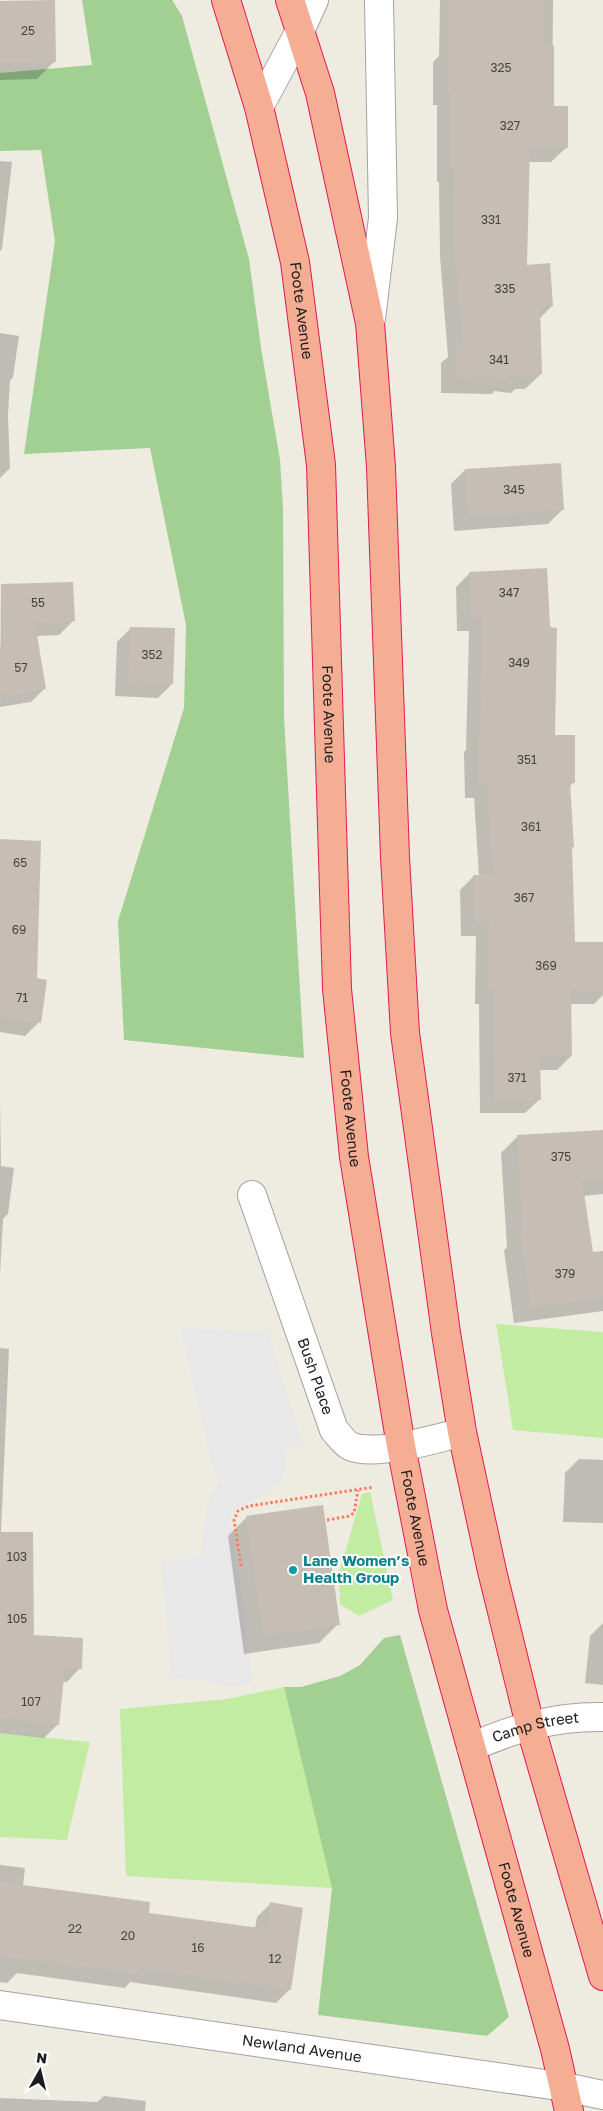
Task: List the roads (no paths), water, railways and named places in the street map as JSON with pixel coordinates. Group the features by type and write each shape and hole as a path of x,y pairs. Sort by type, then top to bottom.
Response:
{"highway":[{"name":"Foote Avenue","path":"226,0 259,107 295,262 321,465 337,989 354,1157 401,1446 433,1610 567,2099"},
{"path":"290,0 320,93 370,323 381,467 395,857 404,1033 446,1333 462,1432 492,1571 530,1725 603,1976"}],"street":[{"path":"259,107 300,31 314,0"},
{"path":"370,323 383,218 379,0"},
{"name":"Bush Place","path":"252,1195 334,1430 346,1443 353,1447 368,1450 401,1446 462,1432"},
{"name":"Camp Street","path":"471,1747 530,1725 576,1716 603,1717"},
{"name":"Newland Avenue","path":"0,2005 567,2099 603,2095"}],"place":[{"name":"Lane Women’s Health Group","path":"293,1570"}]}
